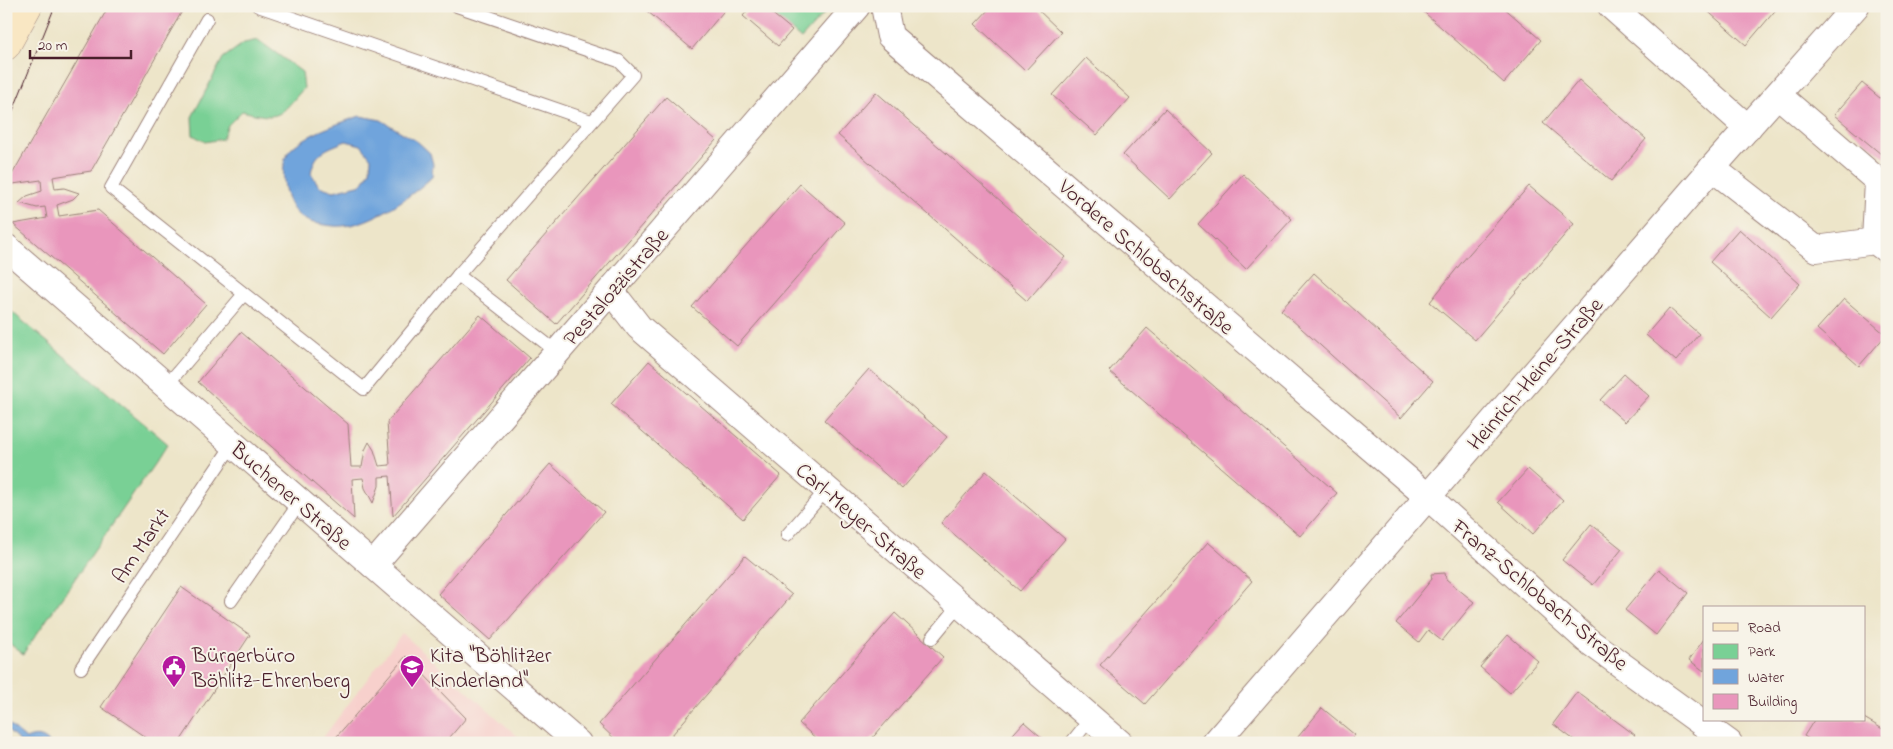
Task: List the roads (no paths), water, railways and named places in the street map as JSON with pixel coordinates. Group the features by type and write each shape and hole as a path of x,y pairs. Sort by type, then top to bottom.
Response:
{"street":[{"path":"6,46 28,6"},
{"name":"Pestalozzistraße","path":"373,565 858,6"},
{"name":"Vordere Schlobachstraße","path":"884,6 890,36 1427,496"},
{"path":"1611,6 1748,128"},
{"name":"Heinrich-Heine-Straße","path":"1215,743 1712,168 1856,6"},
{"path":"1712,168 1816,249 1881,245 1878,181 1778,94"},
{"name":"Buchener Straße","path":"6,247 578,743"},
{"name":"Carl-Meyer-Straße","path":"611,291 639,327 1120,743"},
{"name":"Franz-Schlobach-Straße","path":"1427,496 1587,640 1729,743"}],"lane":[{"path":"258,6 591,121"},
{"path":"207,20 111,188 364,389 458,275 633,75 619,61 457,6"},
{"path":"458,275 557,352"},
{"path":"166,386 244,294"},
{"name":"Am Markt","path":"81,668 233,444"},
{"path":"787,535 827,489"},
{"path":"231,601 300,502"},
{"path":"932,638 960,604"},
{"path":"1070,743 1091,718"}],"water":[{"path":"360,116 381,120 418,142 430,153 433,164 432,177 402,201 365,221 339,226 311,222 304,219 294,210 285,189 284,164 288,152 305,138","holes":["346,141 361,145 371,158 370,171 362,184 334,191 319,186 311,173 315,160 319,155"]},
{"path":"6,722 26,739 38,736 50,743 21,743 6,729"}],"tram line":[{"path":"6,128 55,6"}],"place":[{"name":"Bürgerbüro Böhlitz-Ehrenberg","path":"174,688"},
{"name":"Kita \"Böhlitzer Kinderland\"","path":"412,688"}]}
